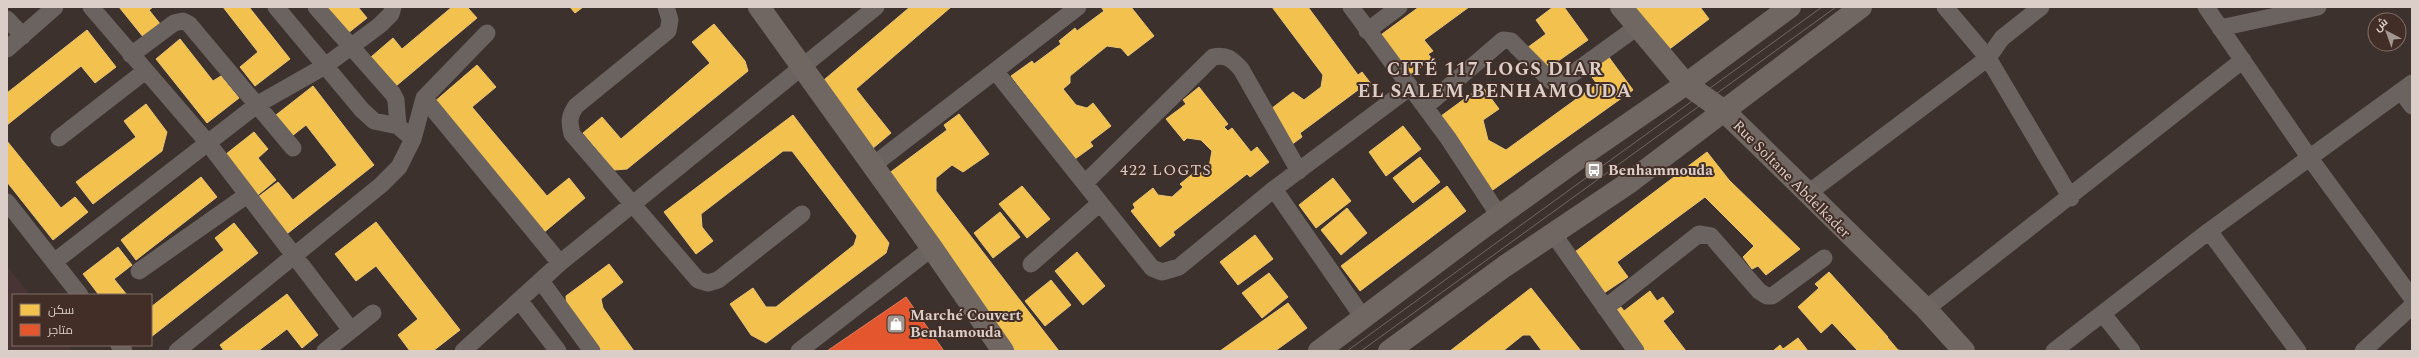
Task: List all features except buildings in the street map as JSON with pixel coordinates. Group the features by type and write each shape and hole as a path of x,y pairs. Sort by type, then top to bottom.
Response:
{"main road":[{"path":"760,7 872,166 932,248 1003,351"},
{"name":"Rue Soltane Abdelkader","path":"1620,7 1686,84 1724,111 1926,309 1964,351"},
{"path":"1319,351 1586,153 1686,84 1790,7"},
{"path":"1389,351 1505,266 1554,235 1630,182 1861,7"}],"street":[{"path":"7,49 55,7"},
{"path":"91,7 144,72 208,143 351,330"},
{"path":"276,7 325,66 374,121 398,126 413,139"},
{"path":"316,7 349,46 384,83 396,100 398,126"},
{"path":"54,262 258,104 325,66 349,46 380,24 391,14 393,7"},
{"path":"666,7 670,20 668,30 576,106 570,115 572,134 698,280 708,283 718,280 802,214"},
{"path":"463,351 560,263 633,206 802,66 876,7"},
{"path":"872,166 996,72 1078,7"},
{"path":"1351,7 1367,31 1426,107 1500,217"},
{"path":"1367,31 1399,7"},
{"path":"1945,7 1988,58 2070,198"},
{"path":"1807,194 1988,58 2002,38 2041,7"},
{"path":"2318,7 2214,15 2309,157 2412,298"},
{"path":"7,19 23,36"},
{"path":"131,55 174,23 183,21 189,24 258,104 293,148"},
{"path":"1426,107 1503,40 1507,39 1551,82 1556,83 1561,82 1637,27"},
{"path":"176,351 294,257 400,167 413,139 424,98 487,33"},
{"path":"1084,183 1213,57 1221,55 1232,59 1241,69 1299,171"},
{"path":"1926,309 2070,198 2243,60"},
{"path":"59,138 144,72"},
{"path":"996,72 1152,268 1162,272 1179,266 1274,189 1410,88"},
{"path":"2054,351 2209,231 2407,87 2412,106"},
{"path":"424,98 560,263"},
{"path":"1274,189 1364,319"},
{"path":"139,271 247,195"},
{"path":"7,202 79,294"},
{"path":"1031,264 1100,203"},
{"path":"2209,231 2298,351"},
{"path":"1605,308 1699,234 1711,236 1759,291 1767,296 1772,296 1824,258"},
{"path":"1554,235 1636,351"},
{"path":"798,351 932,248"},
{"path":"541,281 592,351"},
{"path":"519,300 558,351"},
{"path":"2363,351 2412,306"},
{"path":"325,351 373,313"},
{"path":"2103,314 2132,351"}],"shaded area":[{"path":"7,266 29,294 12,294 12,346 69,346 73,351 7,351"}],"tram line":[{"path":"1347,351 1822,7"},
{"path":"1361,351 1836,7"}],"place":[{"name":"Benhammouda","path":"1594,170"},
{"name":"Marché Couvert Benhamouda","path":"896,324"}],"district":[{"name":"CITÉ 117 LOGS DIAR EL SALEM,BENHAMOUDA","path":"1495,79"},
{"name":"422 LOGTS","path":"1166,169"}]}
